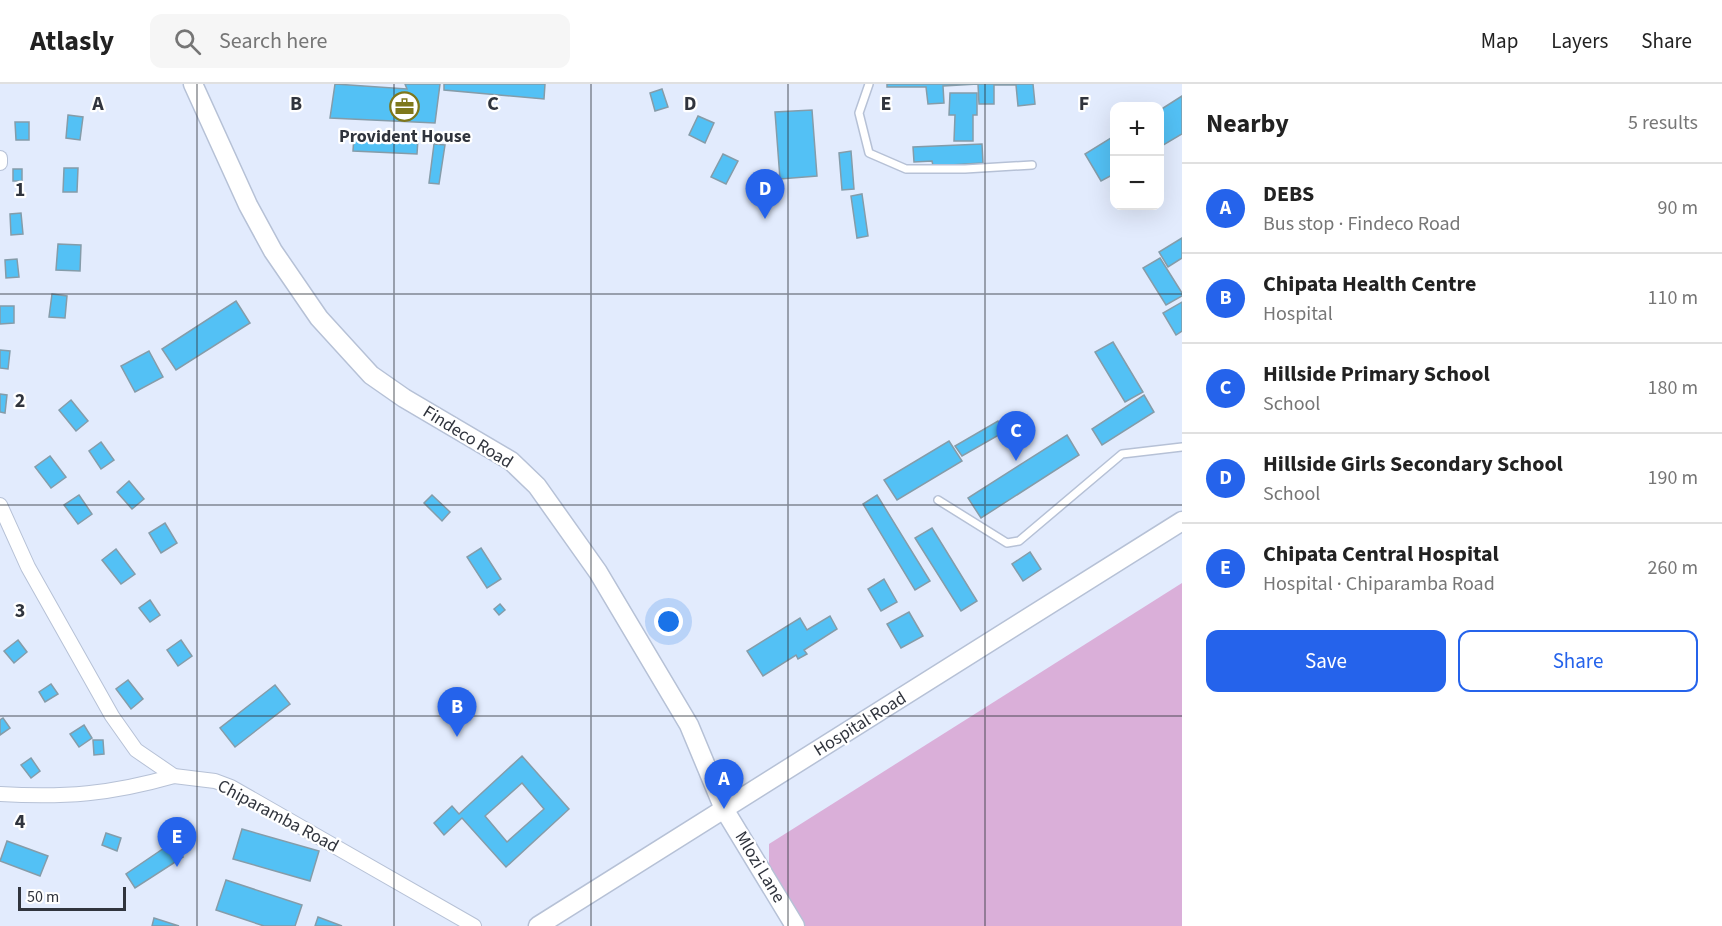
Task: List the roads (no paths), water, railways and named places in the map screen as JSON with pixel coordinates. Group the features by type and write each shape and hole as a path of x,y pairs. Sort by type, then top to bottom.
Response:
{"street":[{"name":"Findeco Road","path":"193,84 248,205 273,251 319,318 371,375 404,398 512,461 537,486 598,572 689,725 724,809"},
{"path":"0,158 0,163"},
{"name":"Chiparamba Road","path":"0,505 28,567 112,716 135,750 174,776 215,780 231,787 474,926"},
{"name":"Hospital Road","path":"538,926 1182,521"},
{"path":"0,794 59,796 98,794 136,787 174,776"},
{"name":"Mlozi Lane","path":"724,809 795,926"}],"lane":[{"path":"869,84 859,113 869,153 906,169 965,169 1032,165"},
{"path":"938,500 1007,543 1019,541 1122,454 1182,447"}],"place":[{"name":"Provident House","path":"405,107"},
{"name":"Hillside Girls Secondary School","path":"765,219"},
{"name":"Hillside Primary School","path":"1016,461"},
{"name":"Chipata Health Centre","path":"457,737"},
{"name":"DEBS","path":"724,809"},
{"name":"Chipata Central Hospital","path":"177,867"}]}
